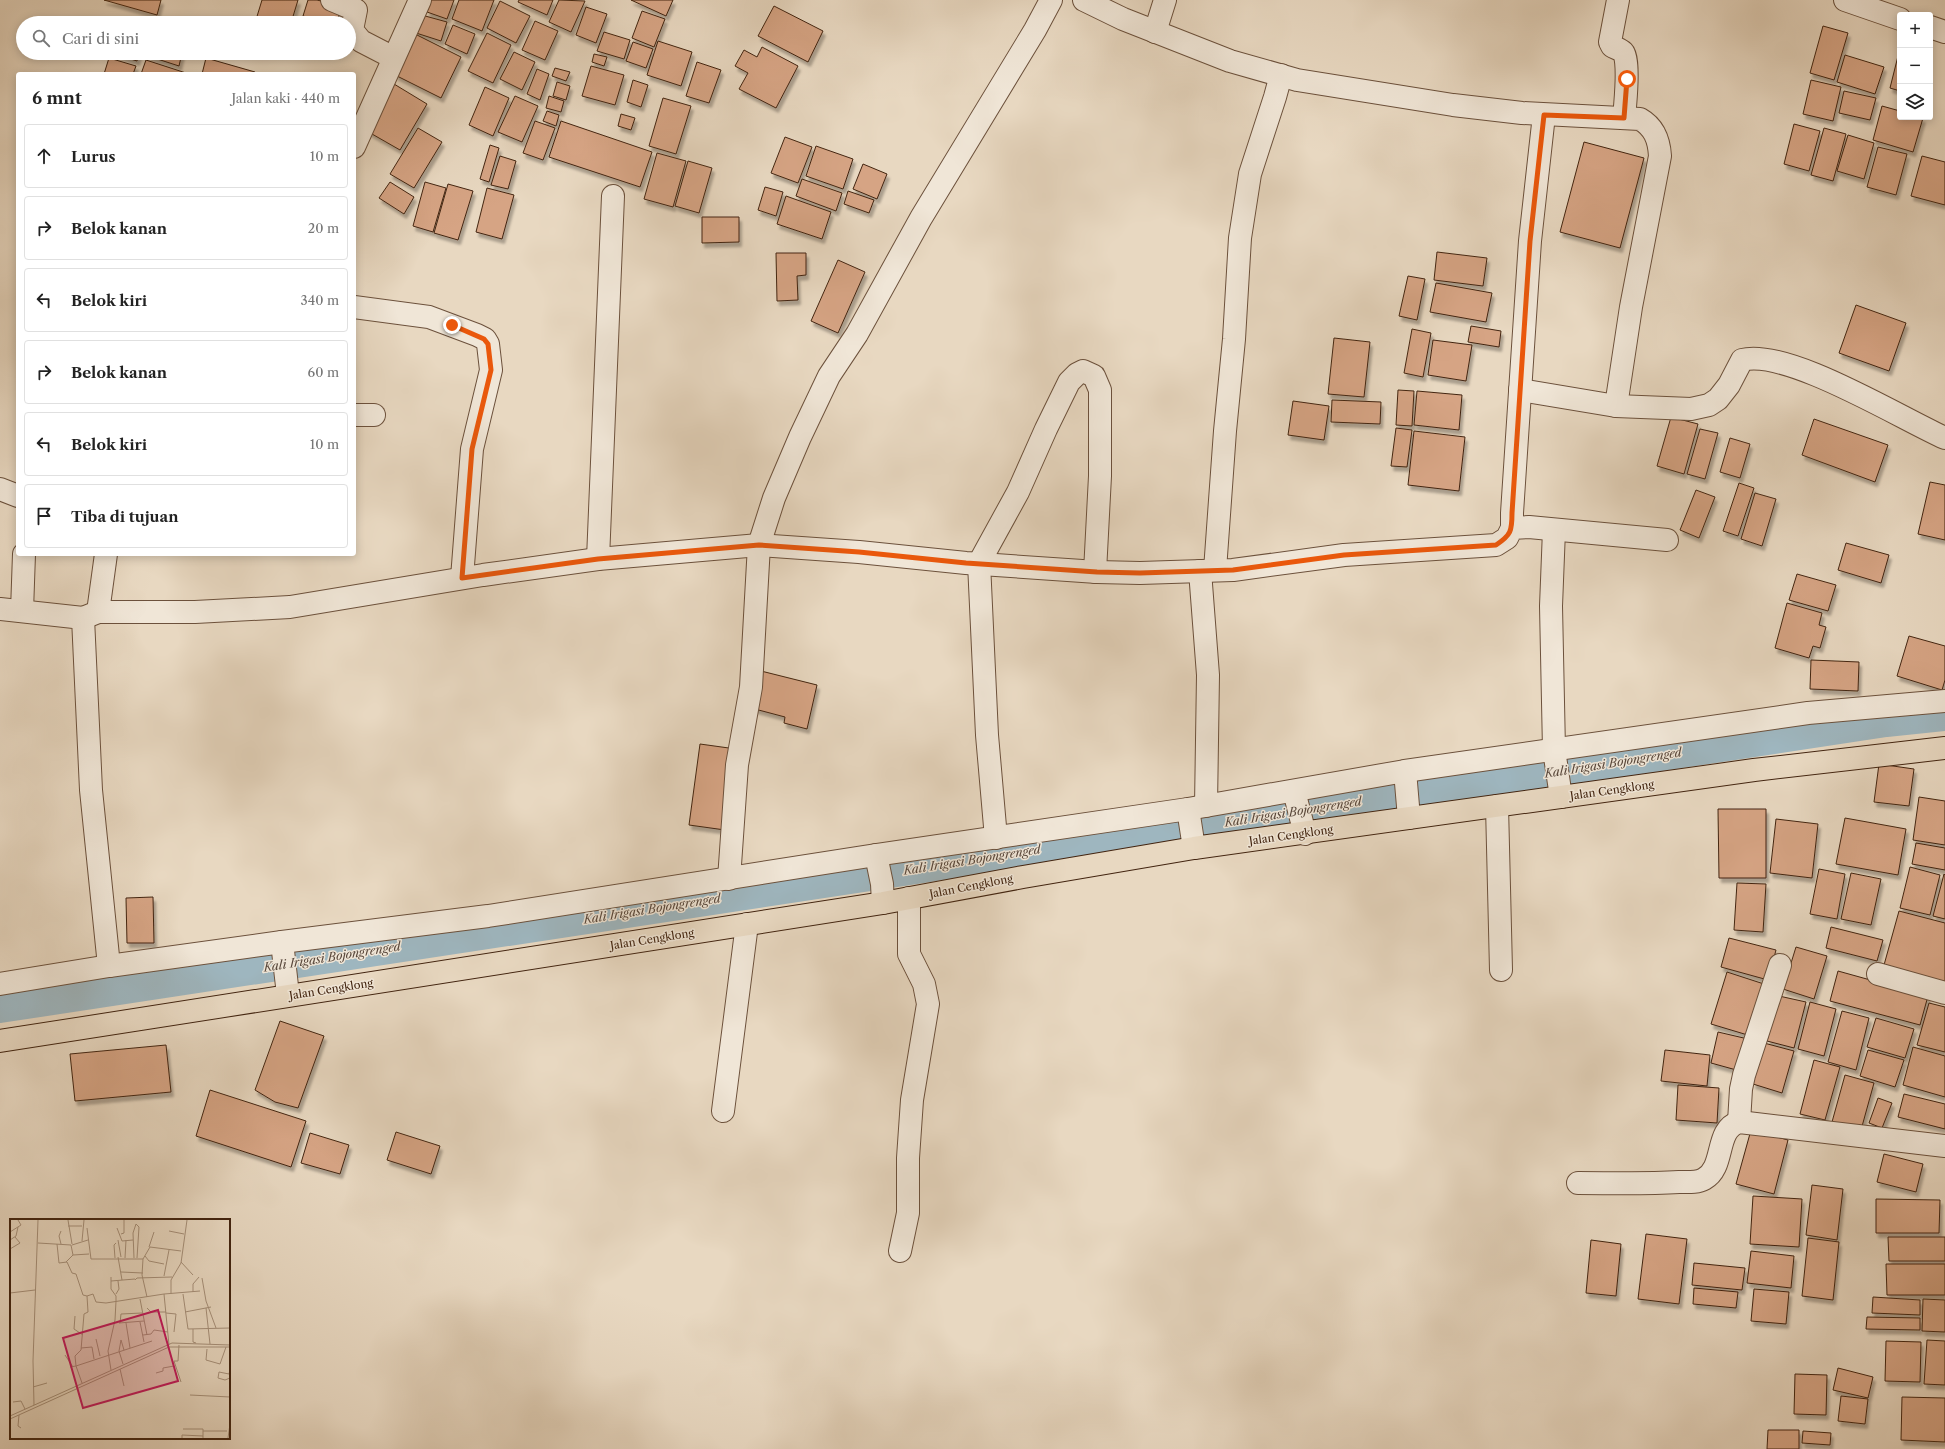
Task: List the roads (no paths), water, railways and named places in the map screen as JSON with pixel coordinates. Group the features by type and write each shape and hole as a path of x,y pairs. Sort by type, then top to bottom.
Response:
{"main road":[{"name":"Jalan Cengklong","path":"0,1042 288,989 747,924 882,894 910,898 1194,845 1408,814 1497,806 1560,790 1945,748"}],"street":[{"path":"332,0 356,10 355,16"},
{"path":"356,142 420,0"},
{"path":"729,879 738,765 751,687 759,545 774,498 800,437 829,376 857,334 921,218 1011,70 1051,0"},
{"path":"1084,0 1123,19 1230,61 1297,80 1453,105 1544,115 1640,119 1652,128 1659,143 1660,156 1631,307 1616,406"},
{"path":"1155,32 1165,0"},
{"path":"1618,0 1610,42 1612,46 1623,52 1626,56 1627,79 1624,118"},
{"path":"1845,0 1897,18"},
{"path":"1933,29 1945,32"},
{"path":"356,35 361,41 393,59"},
{"path":"1194,845 1194,810 1208,675 1208,571 1225,431 1234,339 1240,238 1250,174 1281,75"},
{"path":"0,609 91,615 290,607 462,578 598,559 759,545 859,552 980,564 1095,572 1140,573 1233,570 1344,555 1496,545 1507,538 1512,528 1530,241 1544,115"},
{"path":"598,559 613,196"},
{"path":"356,307 429,317 477,335 484,339 488,344 491,370 472,449 462,578"},
{"path":"1520,390 1616,406 1691,409 1709,405 1724,392 1742,360 1751,357 1775,361 1816,375 1945,438"},
{"path":"996,838 987,734 980,564 1018,492 1069,382 1077,374 1083,371 1094,376 1100,390 1100,476 1095,572"},
{"path":"0,489 16,495"},
{"path":"1512,528 1529,527 1667,540"},
{"path":"1554,530 1551,606 1554,753 1560,790"},
{"path":"22,611 24,556"},
{"path":"106,556 91,615 91,790 109,966"},
{"path":"0,984 109,966 282,945 488,916 729,879 877,859 996,838 1194,810 1404,775 1808,713 1945,701"},
{"path":"1404,775 1408,814"},
{"path":"1295,794 1303,829"},
{"path":"1497,806 1501,970"},
{"path":"877,859 882,894"},
{"path":"900,1251 908,1213 908,1158 912,1100 928,1004 924,984 909,954 908,934 910,898"},
{"path":"723,1111 747,924"},
{"path":"282,945 288,989"},
{"path":"1739,1122 1741,1089 1744,1075 1780,965"},
{"path":"1878,974 1945,993"},
{"path":"1578,1183 1695,1182 1704,1179 1716,1164 1727,1130 1739,1122 1945,1146"}],"waterway":[{"name":"Kali Irigasi Bojongrenged","path":"0,1008 1886,722 1945,716"}]}
